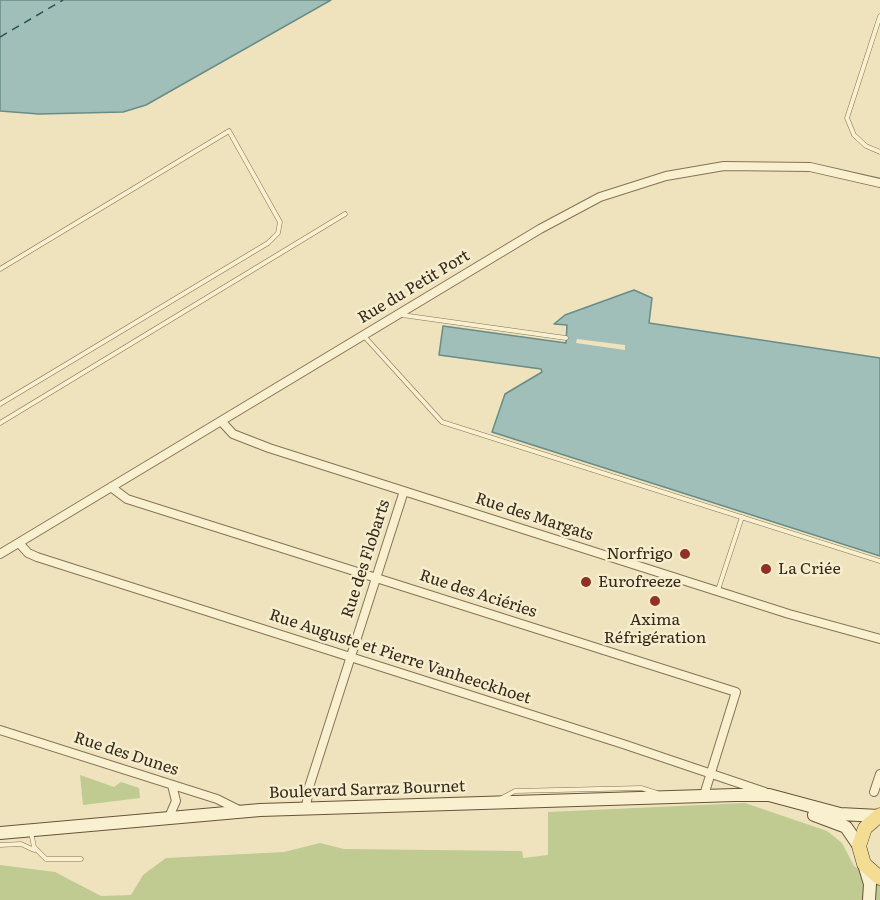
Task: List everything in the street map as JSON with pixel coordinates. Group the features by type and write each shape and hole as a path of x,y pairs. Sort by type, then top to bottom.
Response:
{"main road":[{"path":"880,815 864,828 859,846 864,864 880,878"}],"street":[{"name":"Rue du Petit Port","path":"0,554 574,209 615,191 666,176 724,166 785,165 830,170 880,183"},
{"name":"Rue des Margats","path":"221,421 230,432 244,439 718,591 880,639"},
{"name":"Rue des Aciéries","path":"111,487 127,500 736,692 704,795"},
{"name":"Rue des Flobarts","path":"306,808 309,788 404,491"},
{"name":"Rue Auguste et Pierre Vanheeckhoet","path":"19,543 28,553 38,557 774,795"},
{"name":"Rue des Dunes","path":"0,730 223,801 241,811"},
{"path":"874,792 880,774"},
{"path":"169,817 176,801 172,785"},
{"name":"Boulevard Sarraz Bournet","path":"0,833 241,811 704,795 774,795 840,814 880,815"},
{"name":"Boulevard Sarraz Bournet","path":"735,795 760,799 840,824 852,834 859,846"},
{"path":"864,864 870,884 869,900"}],"lane":[{"path":"880,16 847,118 854,135 866,146 880,152"},
{"path":"0,269 229,131 280,222 278,233 268,243 0,404"},
{"path":"0,423 345,214"},
{"path":"398,314 566,338"},
{"path":"363,336 442,422 880,561"},
{"path":"718,591 742,517"},
{"path":"31,831 36,851"},
{"path":"0,845 21,844 51,860 81,859"}],"green space":[{"path":"80,775 114,787 121,782 139,788 140,798 83,805"},
{"path":"745,803 827,831 842,843 854,866 880,884 880,900 0,900 0,865 55,872 101,896 131,895 143,875 166,858 284,852 320,843 344,849 522,851 523,858 548,855 548,812"}],"water":[{"path":"0,0 331,0 146,105 123,112 39,114 0,111"},
{"path":"634,290 652,298 649,323 880,358 880,556 492,432 505,394 542,372 541,369 439,355 443,326 566,343 567,325 554,324 565,315"}],"pier":[{"path":"577,339 625,345 625,350 576,343"}],"ferry route":[{"path":"0,37 63,0"}],"place":[{"name":"Norfrigo","path":"685,554"},
{"name":"La Criée","path":"766,569"},
{"name":"Eurofreeze","path":"586,582"},
{"name":"Axima Réfrigération","path":"655,601"}]}
